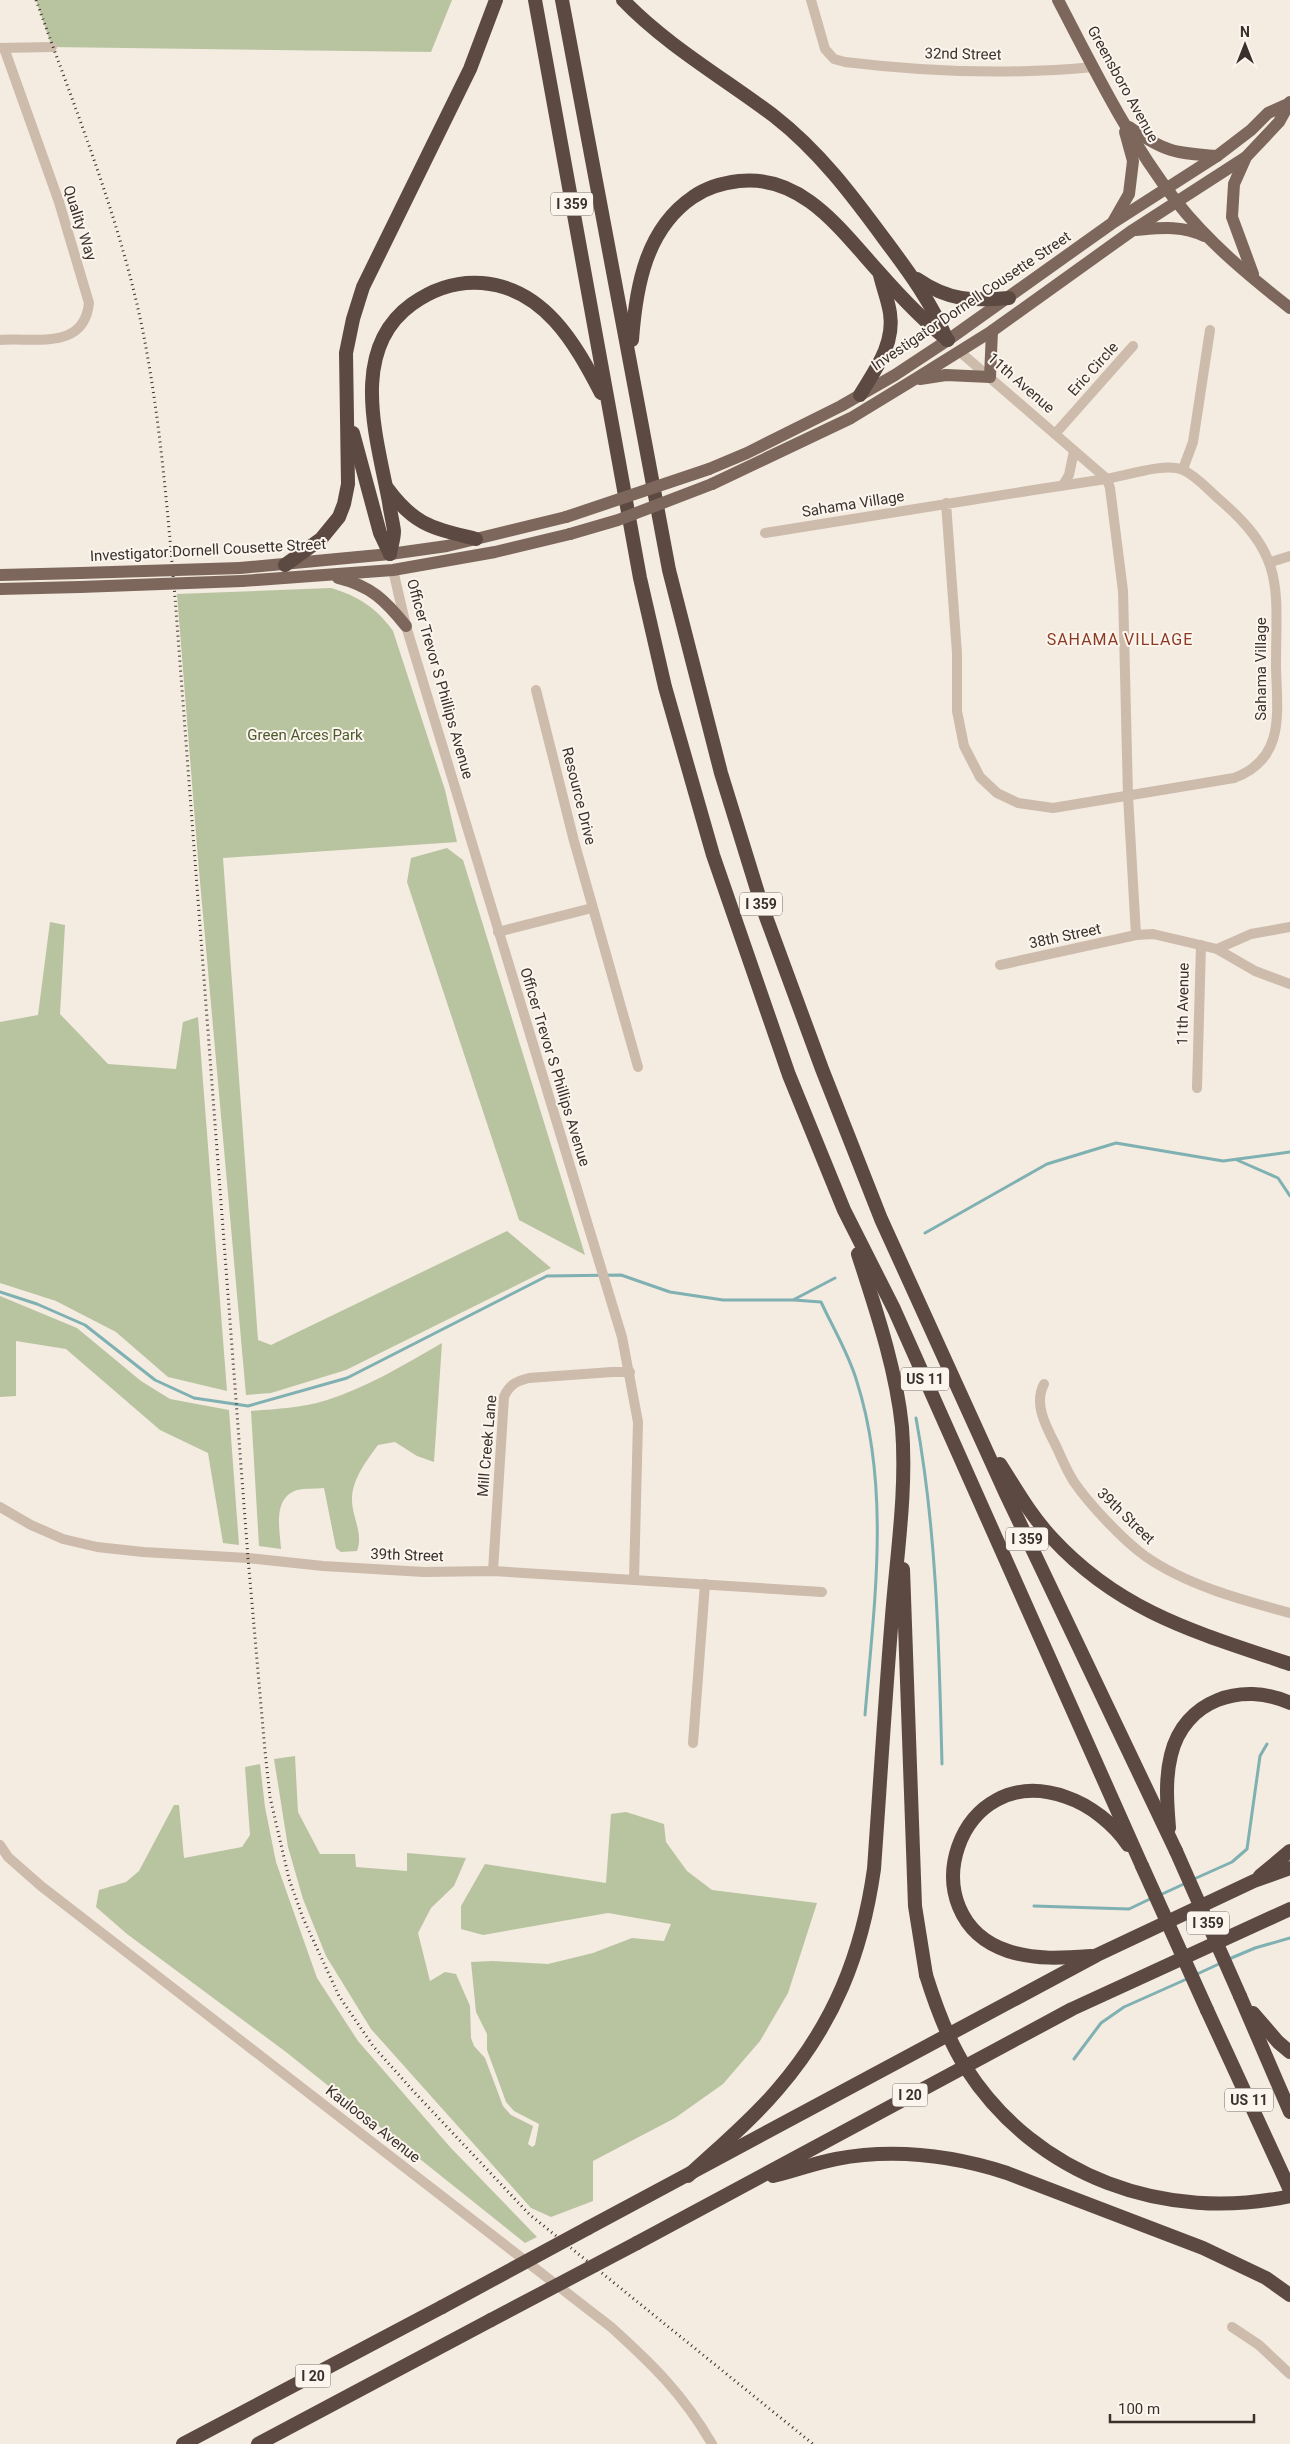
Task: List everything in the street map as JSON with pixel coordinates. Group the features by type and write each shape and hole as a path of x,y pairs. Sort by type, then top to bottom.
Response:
{"highway":[{"path":"285,565 321,539 339,517 348,484 346,353 353,319 363,287 470,68 484,36 496,0"},
{"name":"I 359","path":"535,0 608,407 651,630 696,799 747,956 783,1057 844,1210"},
{"name":"I 359","path":"562,0 669,570 721,773 759,896 805,1024 881,1218 973,1421 1176,1851 1240,1996"},
{"path":"623,0 660,32 800,138 847,189 911,275 935,310 948,340"},
{"path":"630,360 636,300 641,274 654,241 666,221 682,204 701,191 723,182 759,180 777,183 792,189 830,217 924,322 948,340"},
{"path":"860,395 881,360 889,338 890,314 879,272"},
{"path":"911,275 933,290 951,298 984,300 1009,298"},
{"path":"390,554 394,532 378,450 371,380 378,346 390,325 406,308 425,294 447,286 470,282 494,284 516,291 537,302 554,319 577,351 608,407"},
{"path":"348,416 380,534 390,554"},
{"path":"386,487 408,512 427,526 476,539"},
{"path":"844,1210 894,1375 902,1435 900,1541 915,1906 926,1975 942,2022 966,2069 994,2104 1010,2120 1050,2154 1108,2184 1175,2201 1244,2204 1290,2196"},
{"name":"US 11","path":"844,1210 894,1309 1142,1866 1290,2190"},
{"path":"973,1421 1028,1509 1051,1538 1075,1562 1103,1584 1132,1604 1164,1619 1290,1664"},
{"path":"688,2176 759,2109 798,2065 818,2036 835,2004 861,1938 874,1870 891,1626 900,1541"},
{"path":"1169,1836 1166,1794 1171,1755 1179,1733 1193,1715 1212,1701 1235,1694 1258,1694 1290,1703"},
{"path":"1097,1955 1030,1956 996,1946 978,1932 964,1914 953,1881 954,1857 962,1836 976,1816 1004,1797 1026,1792 1048,1792 1072,1799 1100,1817 1124,1839 1142,1866"},
{"path":"1254,1882 1290,1851"},
{"name":"I 20","path":"183,2444 688,2176 1097,1955 1254,1882 1290,1868"},
{"name":"I 20","path":"258,2444 638,2243 1072,2009 1288,1911"},
{"path":"1240,1996 1262,2025 1290,2052"},
{"name":"US 11","path":"1240,1996 1290,2112"},
{"path":"748,2183 835,2159 870,2154 905,2153 940,2156 1008,2173 1203,2248 1266,2278 1290,2294"}],"main road":[{"name":"Greensboro Avenue","path":"1058,0 1122,123 1177,202 1210,239 1290,308"},
{"path":"1255,279 1234,228 1232,217 1234,184 1246,157 1279,122 1289,103"},
{"name":"Investigator Dornell Cousette Street","path":"0,575 240,568 390,554 476,539 566,517 708,469 771,442 860,395 948,340 1111,224 1217,156 1251,130 1268,113 1289,103"},
{"path":"1122,123 1154,144 1174,153 1217,156"},
{"path":"1111,224 1129,194 1133,161 1122,123"},
{"name":"Investigator Dornell Cousette Street","path":"0,589 242,581 393,570 495,552 618,520 712,484 851,418 992,331 1133,230 1246,157"},
{"path":"1133,230 1177,228 1192,230 1210,239"},
{"path":"915,380 946,374 990,377 992,331"},
{"name":"11th Avenue","path":"948,340 959,351"},
{"path":"390,554 393,570"},
{"path":"329,575 370,589 389,605 406,626"}],"street":[{"name":"32nd Street","path":"811,0 825,49 834,60 880,66 951,70 1056,70 1093,67"},
{"path":"2,48 52,47"},
{"name":"Quality Way","path":"0,340 60,338 72,334 82,327 88,316 89,303 59,202 2,48"},
{"path":"1183,469 1193,442 1210,330"},
{"name":"Eric Circle","path":"1055,434 1133,346"},
{"name":"11th Avenue","path":"959,351 1107,479"},
{"path":"1063,485 1069,475 1074,451"},
{"name":"Sahama Village","path":"765,533 946,503 1107,479 1168,467 1183,469 1254,532 1271,562 1276,588 1277,716 1274,739 1270,750 1255,768 1234,778 1053,808 1029,806 997,793 980,778 973,767 964,746 957,711 957,653 946,503"},
{"path":"1107,479 1123,591 1128,796 1136,935"},
{"path":"1271,562 1290,556"},
{"name":"Officer Trevor S Phillips Avenue","path":"393,570 406,626 595,1254 622,1336 638,1422 634,1580"},
{"name":"Resource Drive","path":"536,690 592,908 638,1066"},
{"path":"498,932 592,908"},
{"path":"1217,949 1251,934 1290,927"},
{"name":"11th Avenue","path":"1136,935 1153,934 1201,945 1197,1088"},
{"name":"38th Street","path":"1000,965 1136,935"},
{"path":"1201,945 1217,949 1255,971 1290,984"},
{"name":"Mill Creek Lane","path":"492,1571 504,1397 507,1391 518,1381 529,1378 630,1372"},
{"name":"39th Street","path":"1044,1384 1040,1393 1039,1405 1052,1438 1073,1480 1086,1498 1138,1550 1174,1573 1239,1598 1290,1613"},
{"name":"39th Street","path":"0,1507 63,1539 97,1547 323,1566 424,1572 492,1571 822,1592"},
{"path":"692,1744 705,1584"},
{"name":"Kauloosa Avenue","path":"0,1844 8,1857 41,1886 611,2327 670,2383 685,2401 712,2444"},
{"path":"1232,2328 1259,2345 1290,2374"}],"green space":[{"path":"36,0 452,0 431,52 52,47"},
{"name":"Green Arces Park","path":"331,588 350,595 366,604 393,631 445,790 457,842 223,858 258,1340 271,1345 507,1231 551,1268 346,1370 271,1393 246,1395 198,859 177,594"},
{"path":"447,848 463,860 585,1255 519,1220 407,882 411,858"},
{"path":"50,922 65,925 60,1014 108,1064 176,1069 183,1022 198,1017 227,1391 168,1377 116,1332 56,1301 0,1283 0,1022 38,1015"},
{"path":"0,1296 77,1328 141,1381 170,1399 229,1410 239,1545 223,1543 208,1453 160,1430 66,1349 16,1341 16,1396 0,1397"},
{"path":"442,1343 434,1462 417,1456 395,1442 378,1445 361,1470 353,1490 352,1504 359,1538 357,1551 341,1552 336,1548 324,1488 300,1489 289,1494 284,1500 279,1516 281,1549 259,1546 251,1411 306,1405 340,1396 413,1360"},
{"path":"295,1756 298,1812 320,1854 355,1854 356,1867 407,1871 407,1853 466,1858 454,1886 431,1908 418,1933 430,1981 445,1972 456,1974 470,2006 471,2038 474,2046 485,2058 503,2106 511,2115 533,2126 528,2144 532,2147 535,2145 539,2124 514,2111 506,2102 487,2050 487,2034 476,2012 471,1962 493,1961 548,1964 593,1953 632,1938 664,1941 671,1924 608,1913 483,1935 461,1929 461,1906 485,1864 606,1883 611,1814 626,1812 664,1824 666,1842 687,1871 712,1890 817,1903 788,1993 760,2041 723,2084 675,2118 593,2161 593,2201 551,2217 531,2208 371,2029 326,1956 303,1899 288,1847 274,1759"},
{"path":"260,1764 265,1807 276,1862 317,1978 358,2041 450,2147 537,2237 525,2243 286,2052 127,1934 96,1907 99,1890 126,1882 139,1871 174,1805 179,1805 184,1858 242,1847 250,1835 245,1767"}],"waterway":[{"path":"925,1233 1047,1164 1116,1143 1223,1161 1290,1152"},
{"path":"1237,1160 1278,1178 1290,1196"},
{"path":"0,1292 37,1304 85,1325 155,1380 194,1398 248,1406 347,1378 547,1276 621,1275 670,1292 723,1300 793,1300 835,1278"},
{"path":"794,1300 821,1302 854,1372 867,1423 874,1464 877,1505 877,1547 865,1715"},
{"path":"916,1418 929,1504 933,1547 942,1764"},
{"path":"1194,1879 1232,1862 1247,1849 1260,1756 1267,1744"},
{"path":"1160,1895 1186,1883"},
{"path":"1034,1906 1129,1909 1152,1898"},
{"path":"1229,1959 1255,1948 1290,1938"},
{"path":"1195,1975 1221,1963"},
{"path":"1074,2059 1101,2023 1124,2007 1189,1978"}],"railway":[{"path":"36,0 95,162 121,244 142,327 154,394 166,495 175,597 248,1558 265,1751 270,1797 289,1879 303,1918 339,1996 373,2046 416,2094 529,2214 813,2444"}],"district":[{"name":"SAHAMA VILLAGE","path":"1120,639"}]}
